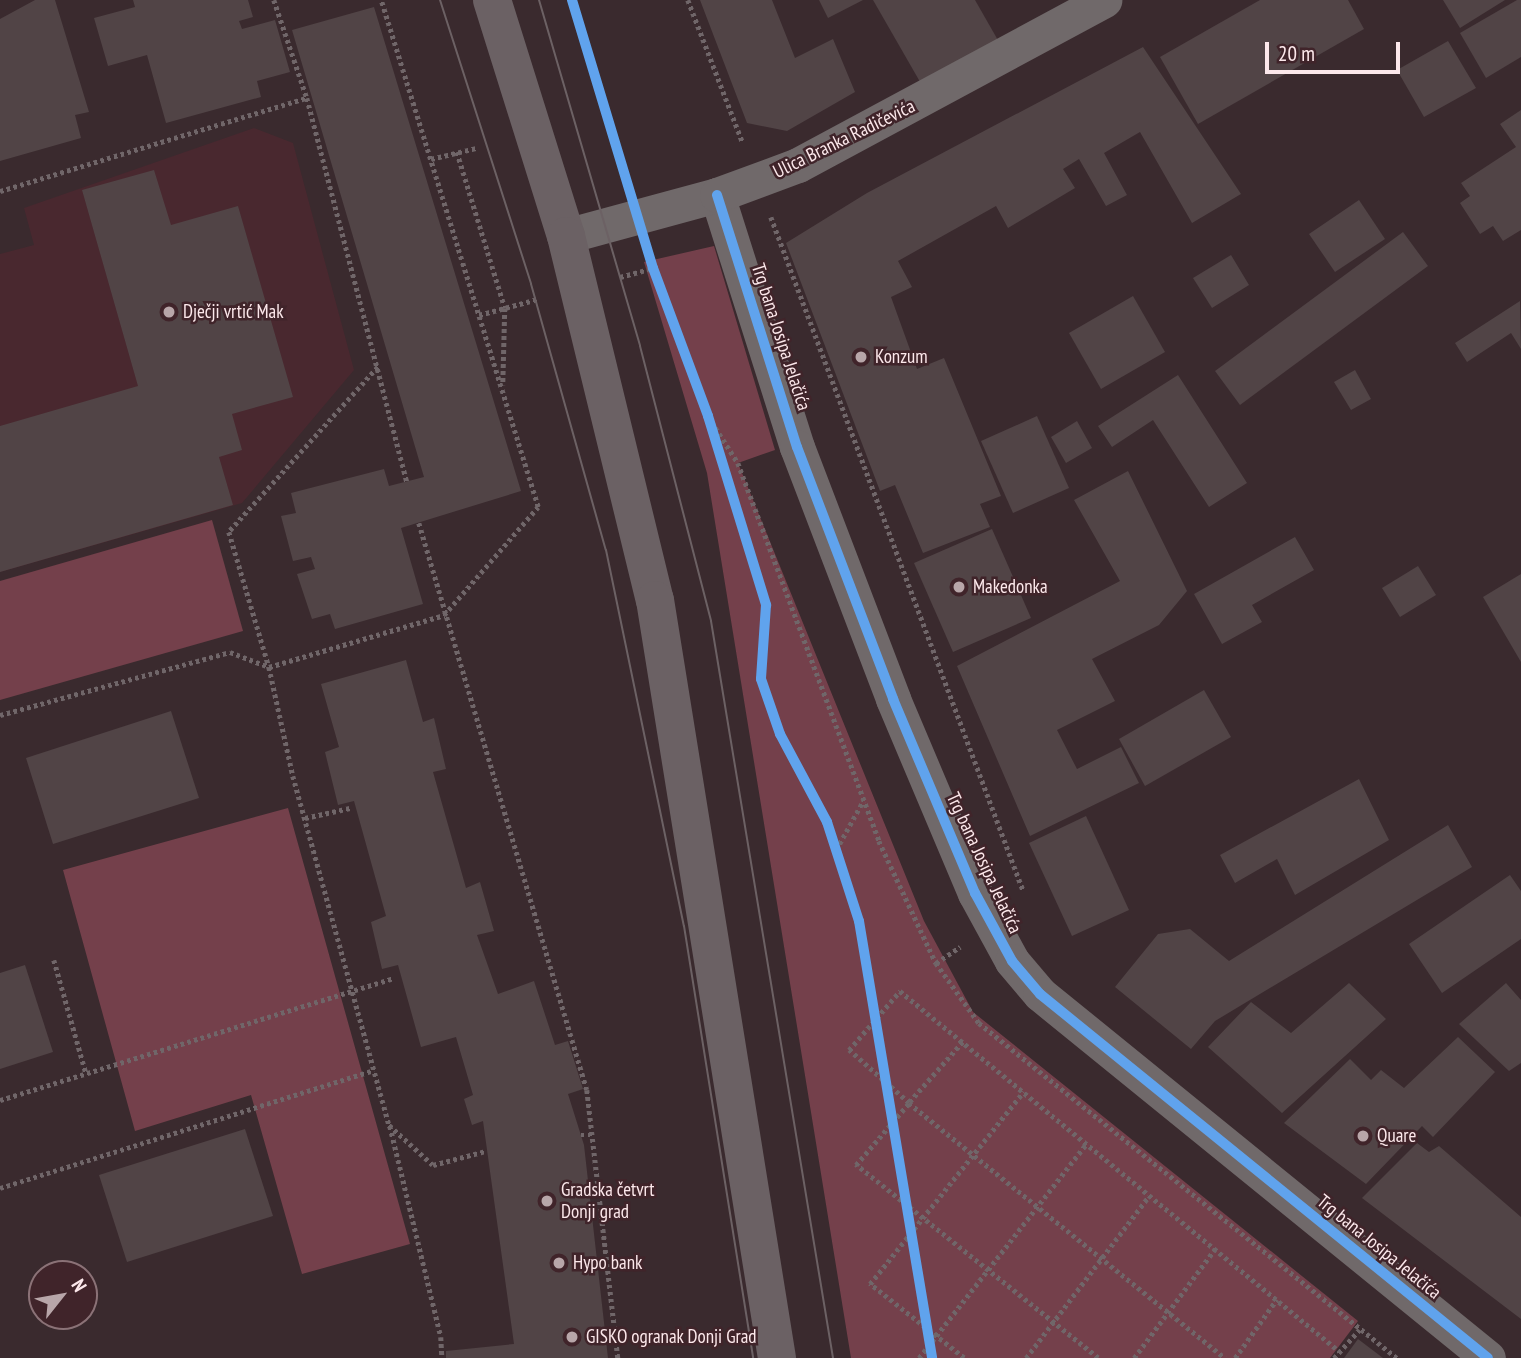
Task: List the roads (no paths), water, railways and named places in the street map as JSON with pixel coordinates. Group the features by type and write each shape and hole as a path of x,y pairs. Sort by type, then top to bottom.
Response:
{"main road":[{"path":"492,0 566,236 655,600 777,1358"}],"street":[{"name":"Ulica Branka Radičevića","path":"566,236 717,195 758,181 835,147 1104,0"},
{"name":"Trg bana Josipa Jelačića","path":"717,195 797,447 893,699 975,893 1012,961 1040,994 1488,1358"}],"tram line":[{"path":"440,0 531,284 606,550 684,926 753,1358"},
{"path":"539,0 640,346 711,621 833,1358"}],"place":[{"name":"Dječji vrtić Mak","path":"169,312"},
{"name":"Konzum","path":"861,357"},
{"name":"Makedonka","path":"959,587"},
{"name":"Quare","path":"1363,1136"},
{"name":"Gradska četvrt Donji grad","path":"547,1201"},
{"name":"Hypo bank","path":"559,1263"},
{"name":"GISKO ogranak Donji Grad","path":"572,1337"}]}
